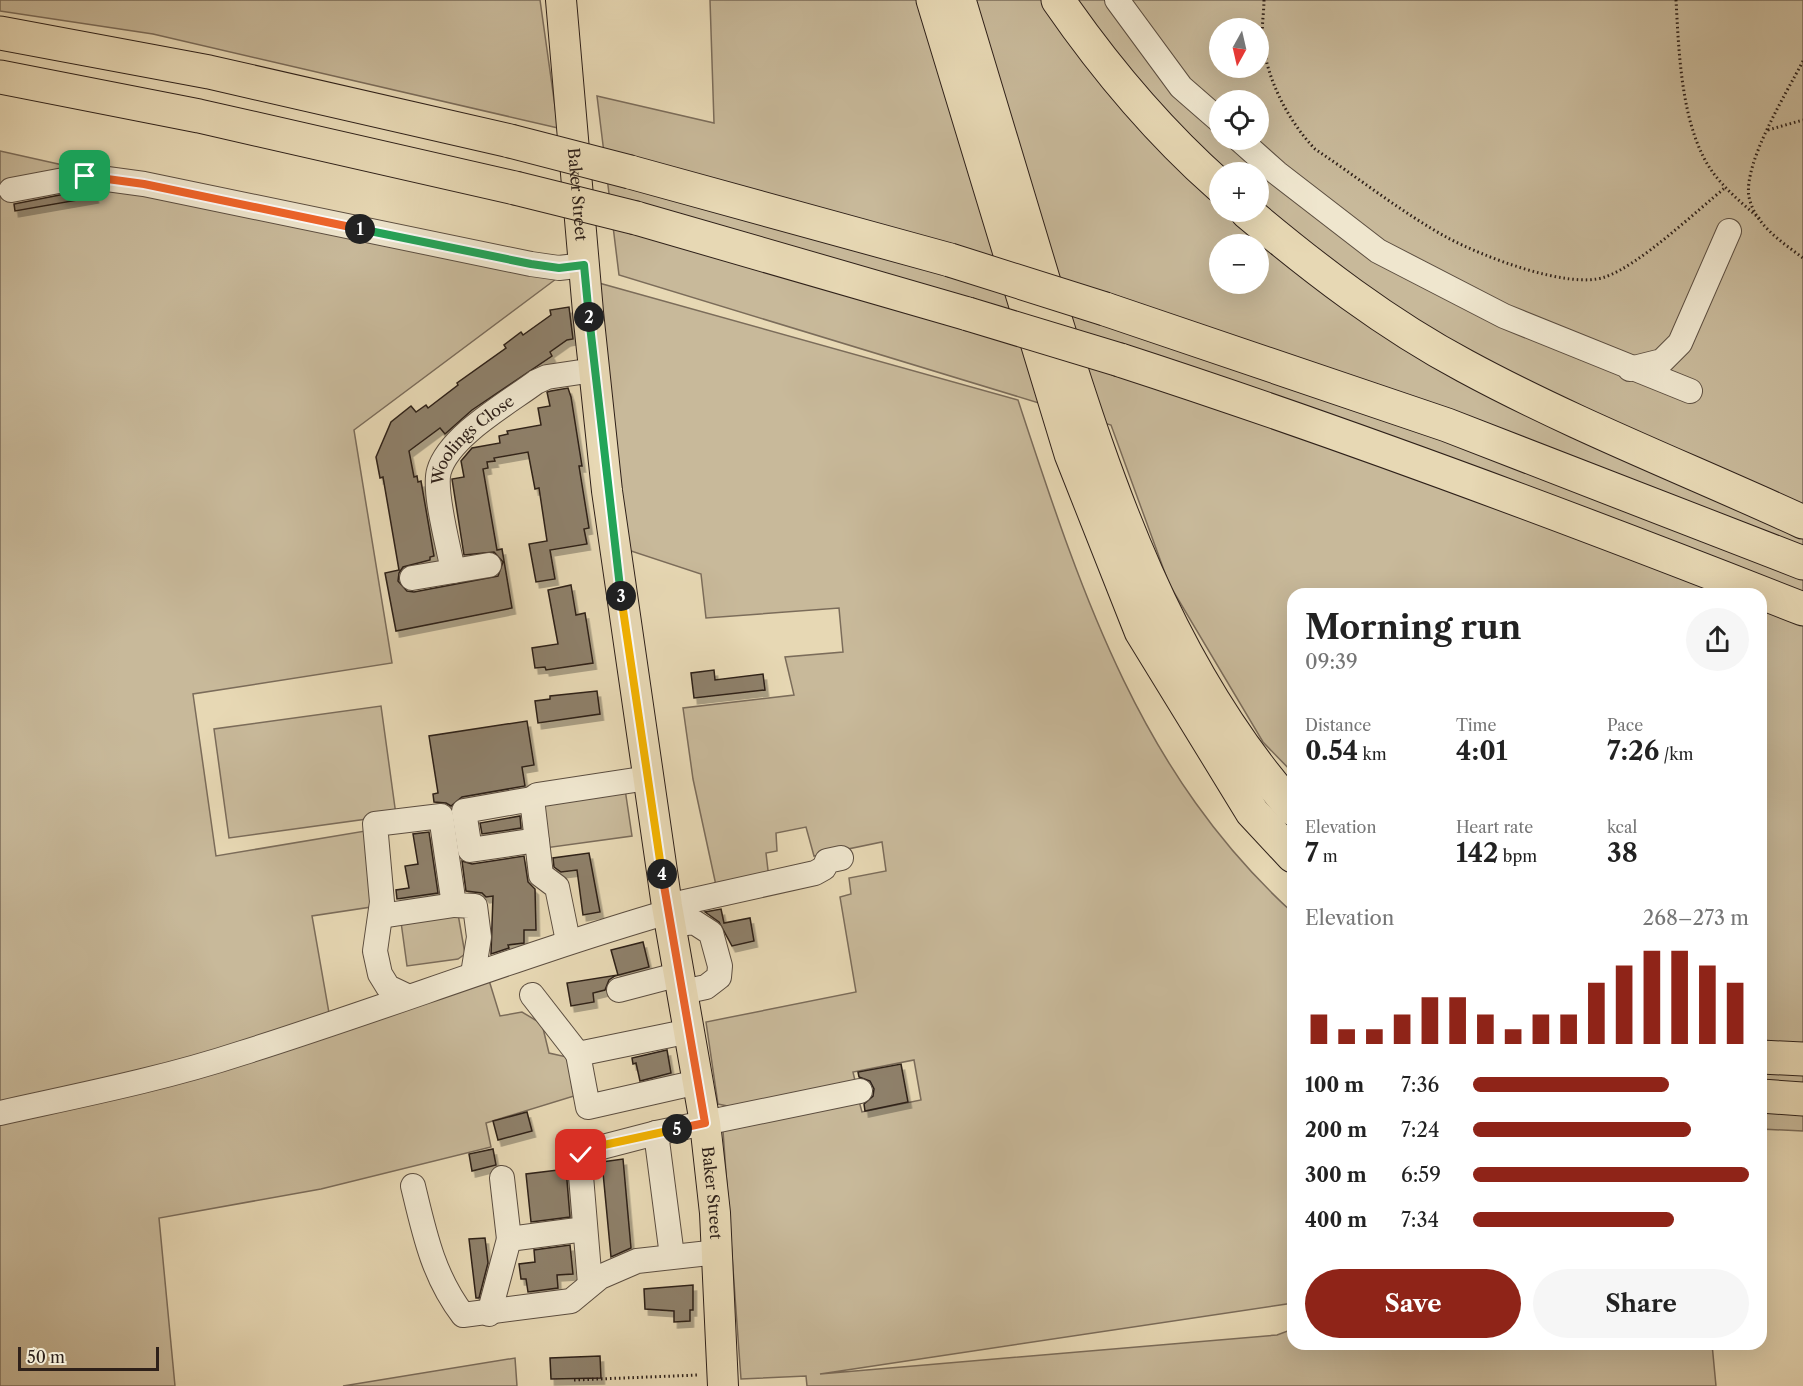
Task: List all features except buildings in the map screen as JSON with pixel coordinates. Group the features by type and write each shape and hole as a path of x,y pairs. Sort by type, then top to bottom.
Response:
{"highway":[{"path":"933,0 1071,454 1141,631 1252,812 1287,850"},
{"path":"959,0 1081,402 1137,555 1182,650 1208,694 1241,744 1287,802"},
{"path":"1058,0 1097,55 1132,96 1167,135 1209,175"},
{"path":"0,33 209,72 510,141 950,260 1105,309 1447,425 1803,562"},
{"path":"0,77 199,116 515,188 636,218 968,314 1120,360 1335,431 1472,481 1749,588"},
{"path":"1259,222 1289,248 1371,308 1464,366 1568,418 1803,522"},
{"path":"1472,481 1706,588"},
{"path":"1767,595 1803,609"},
{"path":"1767,617 1803,633"},
{"path":"1767,1057 1803,1059"},
{"path":"1767,1096 1803,1099"}],"main road":[{"name":"Baker Street","path":"561,0 584,265 608,502 668,914 705,1123 718,1252 722,1380"}],"street":[{"path":"1117,0 1181,87 1209,111"},
{"path":"1252,150 1378,251 1504,316 1630,369 1690,391"},
{"path":"10,190 85,176 134,183 531,264 559,268 584,265"},
{"path":"1630,369 1662,360 1680,342 1729,231"},
{"name":"Woolings Close","path":"453,571 439,491 439,473 445,458 458,442 536,382 547,377 594,370"},
{"path":"412,578 489,565"},
{"path":"407,996 388,987 380,974 375,951 381,916 375,824 452,813 532,799 537,795 648,778"},
{"path":"532,799 541,875 557,887 568,941"},
{"path":"452,813 470,850 537,840"},
{"path":"452,813 454,905"},
{"path":"0,1113 169,1074 241,1053 568,941 815,873 824,868 827,861 841,858"},
{"path":"381,916 454,905 475,906 479,937 473,974"},
{"path":"619,990 681,983 706,987 719,977 720,966 711,933 694,922 668,914"},
{"path":"532,995 578,1054 588,1107 698,1082"},
{"path":"578,1054 690,1031"},
{"path":"590,1284 580,1164 583,1152 656,1133 860,1091"},
{"path":"656,1133 672,1256"},
{"path":"489,1314 509,1239 502,1178"},
{"path":"413,1185 430,1257 451,1299 463,1315 489,1314 570,1301 590,1284 637,1262 718,1252"},
{"path":"509,1239 585,1229"}],"path":[{"path":"1264,0 1263,41 1270,75 1298,131 1315,149 1448,238 1523,269 1564,279 1604,278 1636,260 1726,187"},
{"path":"1676,0 1683,90 1694,133 1713,173 1778,239 1803,258"},
{"path":"1760,219 1749,197 1750,181 1759,149 1803,61"},
{"path":"1768,130 1803,120"},
{"path":"574,1380 722,1380"}],"shaded area":[{"path":"0,0 540,0 558,128 153,34 0,11"},
{"path":"710,0 1803,0 1803,1131 1767,1129 1767,588 1287,588 1287,767 1263,742 1169,584 1111,425 619,275 597,96 714,123"},
{"path":"0,151 560,276 354,430 392,663 193,694 216,856 383,828 391,904 312,916 332,1030 488,977 500,1016 522,1012 542,1024 549,1053 567,1057 574,1096 486,1123 491,1147 321,1189 159,1218 175,1386 0,1386"},
{"path":"599,283 1018,400 1066,541 1121,676 1155,740 1194,801 1240,859 1287,907 1287,1304 820,1374 1277,1335 1287,1331 1287,1350 1713,1350 1716,1386 807,1386 806,1376 741,1379 723,1131 859,1101 862,1112 921,1100 914,1060 853,1072 856,1085 737,1108 718,1104 706,1022 856,992 840,897 851,894 849,878 886,871 882,842 814,856 806,827 776,833 777,851 766,853 769,879 717,890 693,779 683,708 794,695 785,657 843,652 839,608 706,618 701,574 628,550"},
{"path":"381,706 396,815 229,838 214,729"},
{"path":"625,789 632,836 545,848 538,802"},
{"path":"458,914 465,954 458,959 407,966 401,922"},
{"path":"515,1358 517,1386 343,1386"}],"route":[{"path":"85,176 144,184 531,264 559,268 584,265 607,491 637,708 667,906 705,1123 590,1148 581,1155"}]}
